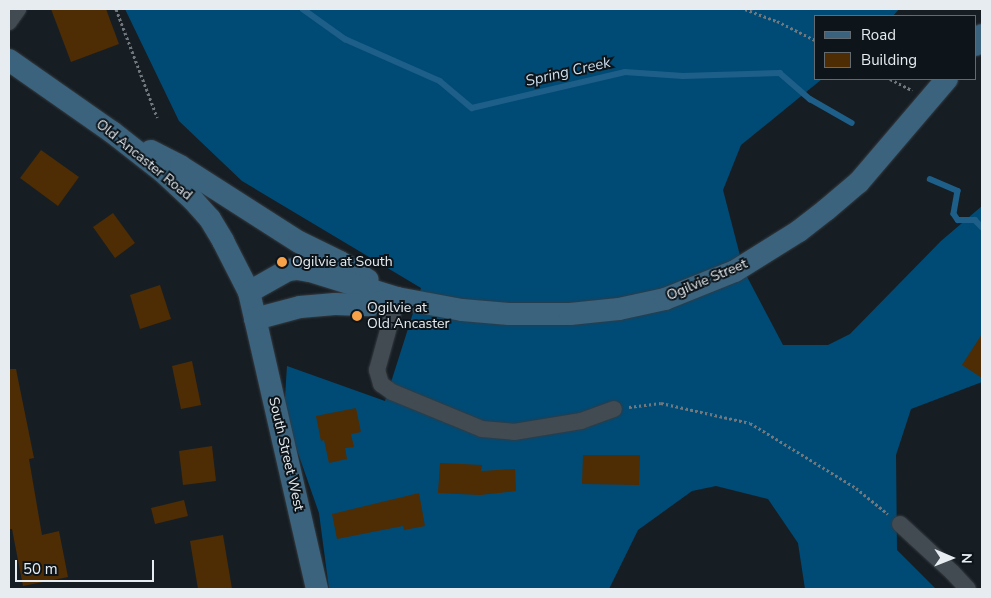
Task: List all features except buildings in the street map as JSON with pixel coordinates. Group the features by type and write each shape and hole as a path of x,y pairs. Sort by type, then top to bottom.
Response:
{"street":[{"path":"9,22 18,9"},
{"name":"Old Ancaster Road","path":"9,60 112,132 162,172 193,200 210,219 238,267 250,292 256,319"},
{"name":"Ogilvie Street","path":"250,292 288,270 297,270 310,271 397,298 462,310 509,314 570,314 628,307 665,299 735,271 773,249 826,210 859,182 946,80"},
{"path":"112,132 180,166 300,242 340,262 397,298 377,370 381,384 392,392 482,429 514,432 581,421 614,409"},
{"name":"Ogilvie Street","path":"256,319 300,307 335,304 372,305 397,298"},
{"name":"South Street West","path":"256,319 317,589"},
{"path":"900,524 968,589"}],"path":[{"path":"116,9 157,117"},
{"path":"745,9 777,21 814,40"},
{"path":"614,409 661,403 750,423 856,488 900,524"}],"shaded area":[{"path":"125,9 899,9 894,15 814,15 814,80 821,80 741,145 723,190 744,271 783,345 828,345 850,334 941,241 982,206 982,382 911,409 896,455 897,550 936,589 805,589 798,543 768,499 716,486 692,491 638,530 609,589 329,589 319,513 284,413 287,366 385,401 421,288 242,181 179,121"}],"waterway":[{"name":"Spring Creek","path":"303,9 345,39 440,81 472,108 625,72 683,76 780,73 810,99 852,123"},
{"name":"Spring Creek","path":"930,179 958,191 954,214 958,220 975,220 982,227"}],"place":[{"name":"Ogilvie at South","path":"282,262"},
{"name":"Ogilvie at Old Ancaster","path":"357,316"}]}
